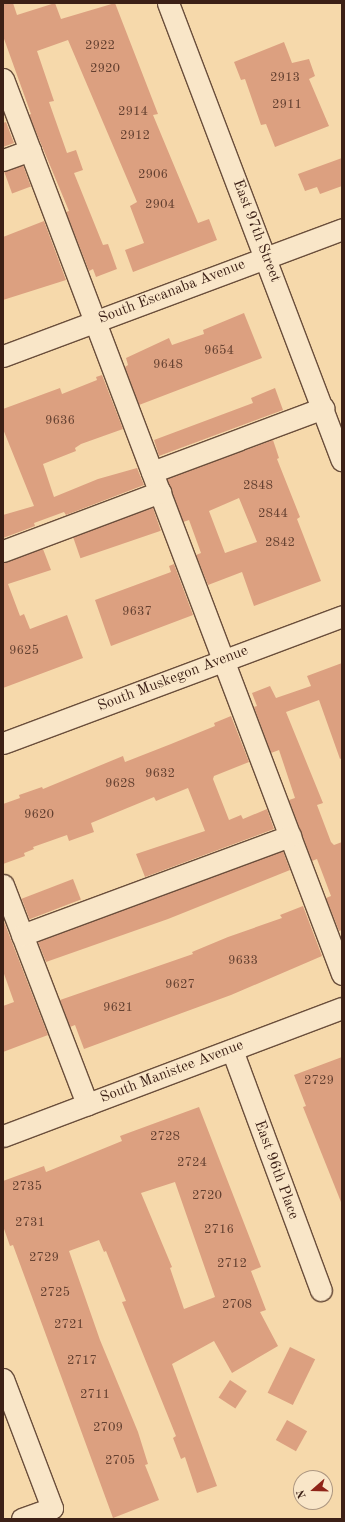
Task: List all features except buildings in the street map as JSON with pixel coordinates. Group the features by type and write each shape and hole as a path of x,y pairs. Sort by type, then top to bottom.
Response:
{"street":[{"name":"East 97th Street","path":"168,3 266,257 342,460"},
{"path":"3,79 342,974"},
{"path":"3,160 30,150"},
{"name":"South Escanaba Avenue","path":"3,356 342,229"},
{"path":"152,472 323,408"},
{"path":"3,551 160,492"},
{"name":"South Muskegon Avenue","path":"3,743 342,616"},
{"path":"22,935 290,836"},
{"path":"3,885 87,1104"},
{"name":"South Manistee Avenue","path":"3,1136 342,1008"},
{"name":"East 96th Place","path":"232,1050 321,1290"},
{"path":"3,1379 52,1508 22,1519"}]}
